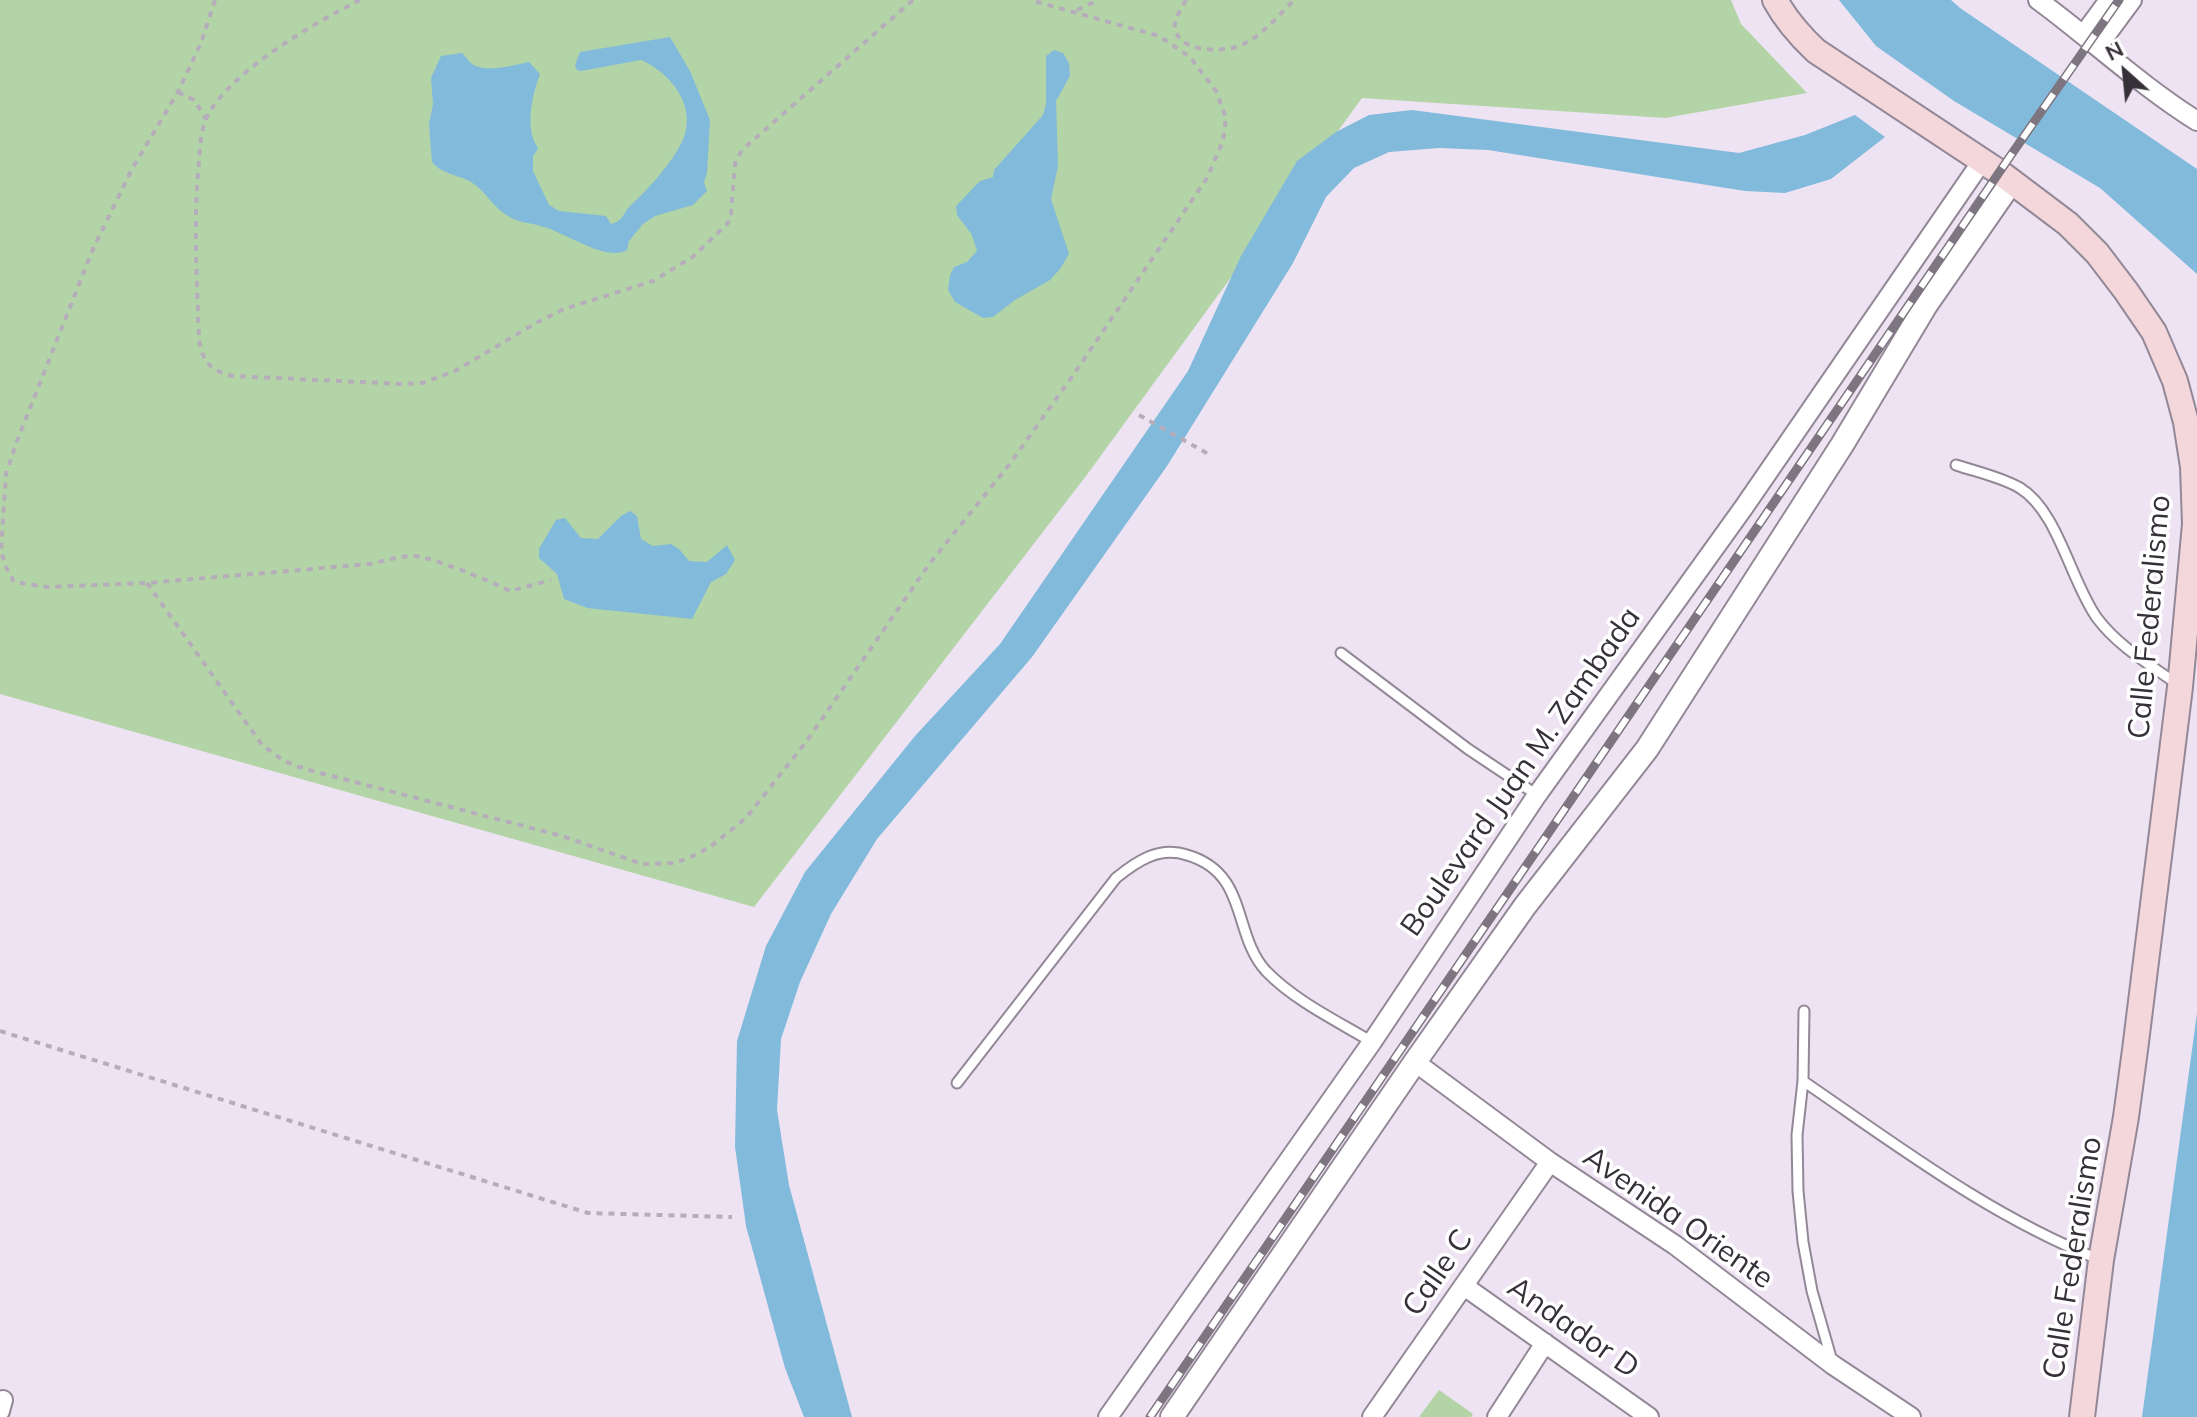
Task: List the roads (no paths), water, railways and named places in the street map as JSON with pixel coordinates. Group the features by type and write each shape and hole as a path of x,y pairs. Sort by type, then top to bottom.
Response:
{"main road":[{"name":"Calle Federalismo","path":"1775,0 1798,34 1816,51 2012,181 2068,224 2097,253 2154,332 2175,381 2186,422 2195,524 2180,687 2126,1117 2101,1260 2082,1417"}],"street":[{"path":"2038,0 2197,121"},
{"path":"2091,40 2109,0"},
{"path":"2091,40 2132,0"},
{"name":"Boulevard Juan M. Zambada","path":"1108,1417 1372,1042 1537,795 1744,507 1982,161"},
{"path":"1172,1417 1549,872 1647,749 1842,445 1926,305 2012,181"},
{"name":"Avenida Oriente","path":"1415,1062 1550,1162 1675,1245 1833,1365 1911,1417"},
{"name":"Calle C","path":"1372,1417 1550,1162"},
{"name":"Andador D","path":"1464,1286 1649,1417"},
{"path":"1497,1417 1545,1343"}],"lane":[{"path":"1956,465 2021,489 2036,502 2055,531 2081,593 2104,627 2180,687"},
{"path":"1341,653 1468,749 1537,795"},
{"path":"957,1083 1116,878 1154,854 1176,851 1216,868 1241,913 1253,952 1265,969 1288,990 1372,1042"},
{"path":"1804,1011 1803,1081 1797,1135 1801,1229 1812,1291 1833,1365"},
{"path":"1803,1081 1966,1192 2045,1237 2101,1260"}],"water":[{"path":"1839,0 1951,0 2197,169 2197,274 2100,188 1954,101 1876,46"},
{"path":"670,37 690,71 710,120 704,182 707,191 693,205 655,216 643,224 629,241 627,250 618,253 597,250 553,230 512,218 498,209 476,186 432,162 429,124 433,104 431,78 441,56 462,53 482,68 529,62 540,74 531,114 531,130 538,149 533,156 533,171 549,205 559,211 606,216 611,224 615,223 670,162 685,134 686,111 683,100 670,81 641,60 581,71 575,65 580,52"},
{"path":"1054,50 1063,53 1069,63 1070,76 1056,101 1058,166 1051,199 1069,254 1050,280 993,317 983,318 955,302 948,290 954,267 967,262 977,251 972,235 957,215 956,206 980,181 993,177 994,170 1043,115 1046,104 1046,56"},
{"path":"1412,110 1739,153 1805,135 1855,115 1885,137 1831,179 1785,193 1745,191 1488,150 1439,148 1389,152 1354,168 1326,197 1293,263 1167,466 1032,657 877,839 831,914 800,982 781,1039 777,1110 789,1185 852,1417 804,1417 785,1368 746,1226 735,1147 737,1041 766,946 805,872 915,736 1000,644 1188,371 1241,256 1297,161 1336,132 1369,115"},
{"path":"630,511 637,516 641,539 653,546 671,544 689,561 707,562 727,545 735,560 726,574 711,582 692,619 587,608 564,599 557,574 539,558 539,549 556,520 565,518 581,538 598,539"},
{"path":"2197,1013 2197,1417 2142,1417"}],"railway":[{"path":"1150,1417 2119,0"}]}
